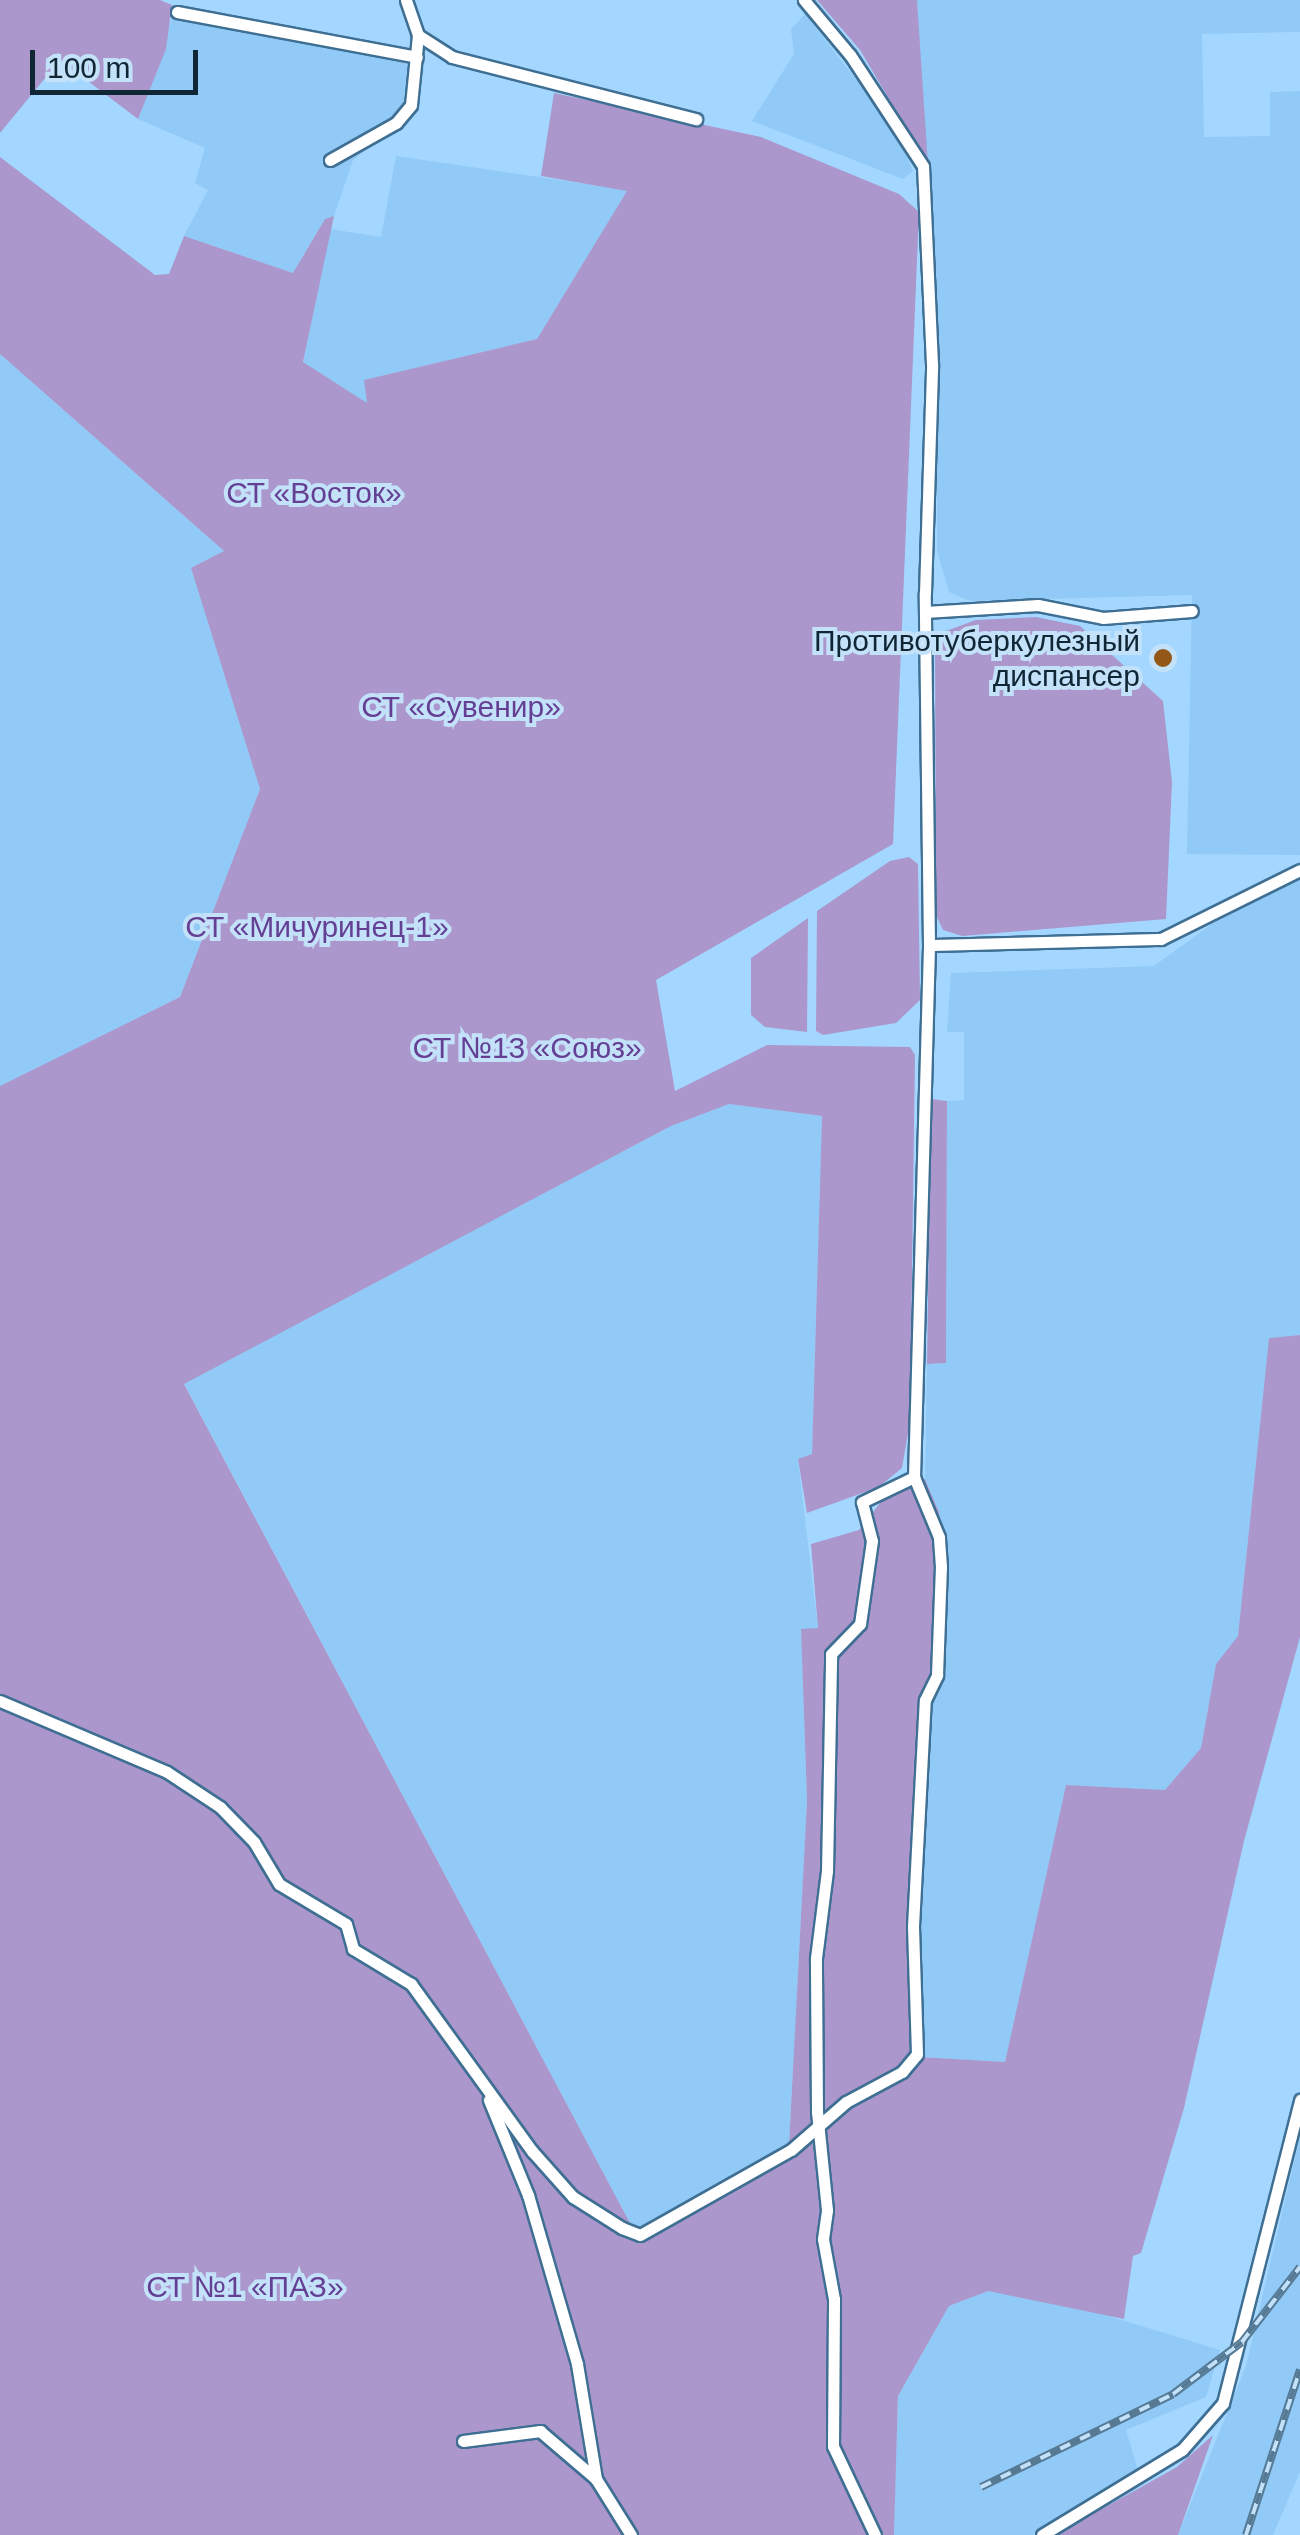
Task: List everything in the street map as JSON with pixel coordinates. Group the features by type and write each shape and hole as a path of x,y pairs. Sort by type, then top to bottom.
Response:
{"street":[{"path":"330,160 396,123 411,104 418,35 406,0"},
{"path":"0,1702 167,1772 220,1806 254,1842 278,1884 346,1924 353,1949 411,1984 487,2095 573,2197 640,2235 791,2150 818,2126 902,2072 917,2054 912,1926 925,1700 938,1675 941,1567 939,1537 914,1477 928,945 924,612 932,364 922,166 850,55 804,0"},
{"path":"176,12 417,57"},
{"path":"418,35 452,56 696,119"},
{"path":"924,612 1038,605 1104,618 1192,611"},
{"path":"928,945 1161,939 1300,870"},
{"path":"875,2535 833,2446 834,2299 824,2240 827,2210 818,2126 816,1958 828,1872 831,1654 860,1624 872,1541 862,1502 914,1477"},
{"path":"487,2095 528,2195 568,2331 596,2479"},
{"path":"1042,2535 1182,2450 1223,2403 1300,2100"},
{"path":"464,2441 540,2431 596,2479 630,2535"}],"shaded area":[{"path":"917,0 1300,0 1300,32 1202,34 1204,137 1270,136 1270,92 1300,91 1300,855 1187,854 1192,595 970,601 949,592 937,551 937,379"},
{"path":"805,14 897,132 913,171 903,179 752,121 794,54 791,29"},
{"path":"173,15 425,62 417,110 353,160 334,216 325,219 293,273 184,236 208,190 195,183 205,148 138,119"},
{"path":"396,156 628,190 537,339 365,380 368,404 303,363 330,229 381,237"},
{"path":"0,354 225,552 191,568 260,789 180,997 0,1086"},
{"path":"1300,878 1300,1335 1269,1339 1238,1637 1216,1664 1201,1748 1165,1790 1066,1785 1005,2062 920,2057 916,1927 939,1512 925,1479 927,1364 946,1363 947,1101 964,1100 964,1032 947,1032 951,973 1154,966 1212,924"},
{"path":"729,1104 822,1116 812,1454 798,1460 818,1628 801,1630 807,1801 789,2145 641,2229 631,2225 184,1383 671,1126"},
{"path":"1300,2136 1300,2472 1273,2535 1178,2535 1246,2366"},
{"path":"988,2291 1076,2306 1220,2350 1206,2397 1126,2430 1138,2470 1033,2535 894,2535 898,2396 949,2306"}],"green space":[{"path":"0,0 160,0 172,5 166,49 138,119 60,60 0,133"},
{"path":"817,0 917,0 928,165 860,50"},
{"path":"554,93 761,137 899,194 919,212 893,844 656,980 675,1091 767,1045 910,1047 915,1055 910,1422 902,1468 879,1487 807,1513 798,1459 812,1454 822,1116 729,1104 671,1126 184,1384 631,2225 641,2229 789,2145 807,1801 801,1629 818,1628 811,1544 859,1530 884,1498 925,1479 939,1512 946,1572 928,1701 916,1927 920,2057 1005,2062 1066,1785 1165,1790 1201,1748 1216,1664 1238,1636 1269,1338 1300,1335 1300,1637 1244,1841 1184,2108 1141,2253 1133,2256 1124,2319 988,2291 949,2306 898,2396 894,2535 0,2535 0,1086 180,997 260,789 191,568 224,551 0,354 0,157 155,275 169,274 184,236 293,273 325,219 334,216 303,362 367,403 364,380 537,339 627,191 541,176"},
{"path":"1036,617 1080,626 1163,701 1172,782 1166,919 962,936 943,930 936,915 935,635 976,620"},
{"path":"909,857 918,864 920,1000 896,1023 823,1035 816,1031 817,911 890,861"},
{"path":"808,918 807,1032 765,1027 751,1015 751,958"},
{"path":"931,1099 947,1101 946,1363 927,1364"},
{"path":"1213,2435 1178,2535 1055,2535 1177,2467"}],"railway":[{"path":"981,2487 1173,2394 1242,2342 1300,2267"},
{"path":"1246,2535 1300,2370"}],"place":[{"name":"Противотуберкулезный диспансер","path":"1163,658"}],"park label":[{"name":"СТ «Восток»","path":"314,493"},
{"name":"СТ «Сувенир»","path":"461,707"},
{"name":"СТ «Мичуринец-1»","path":"317,927"},
{"name":"СТ №13 «Союз»","path":"527,1048"},
{"name":"СТ №1 «ПАЗ»","path":"245,2287"}]}
